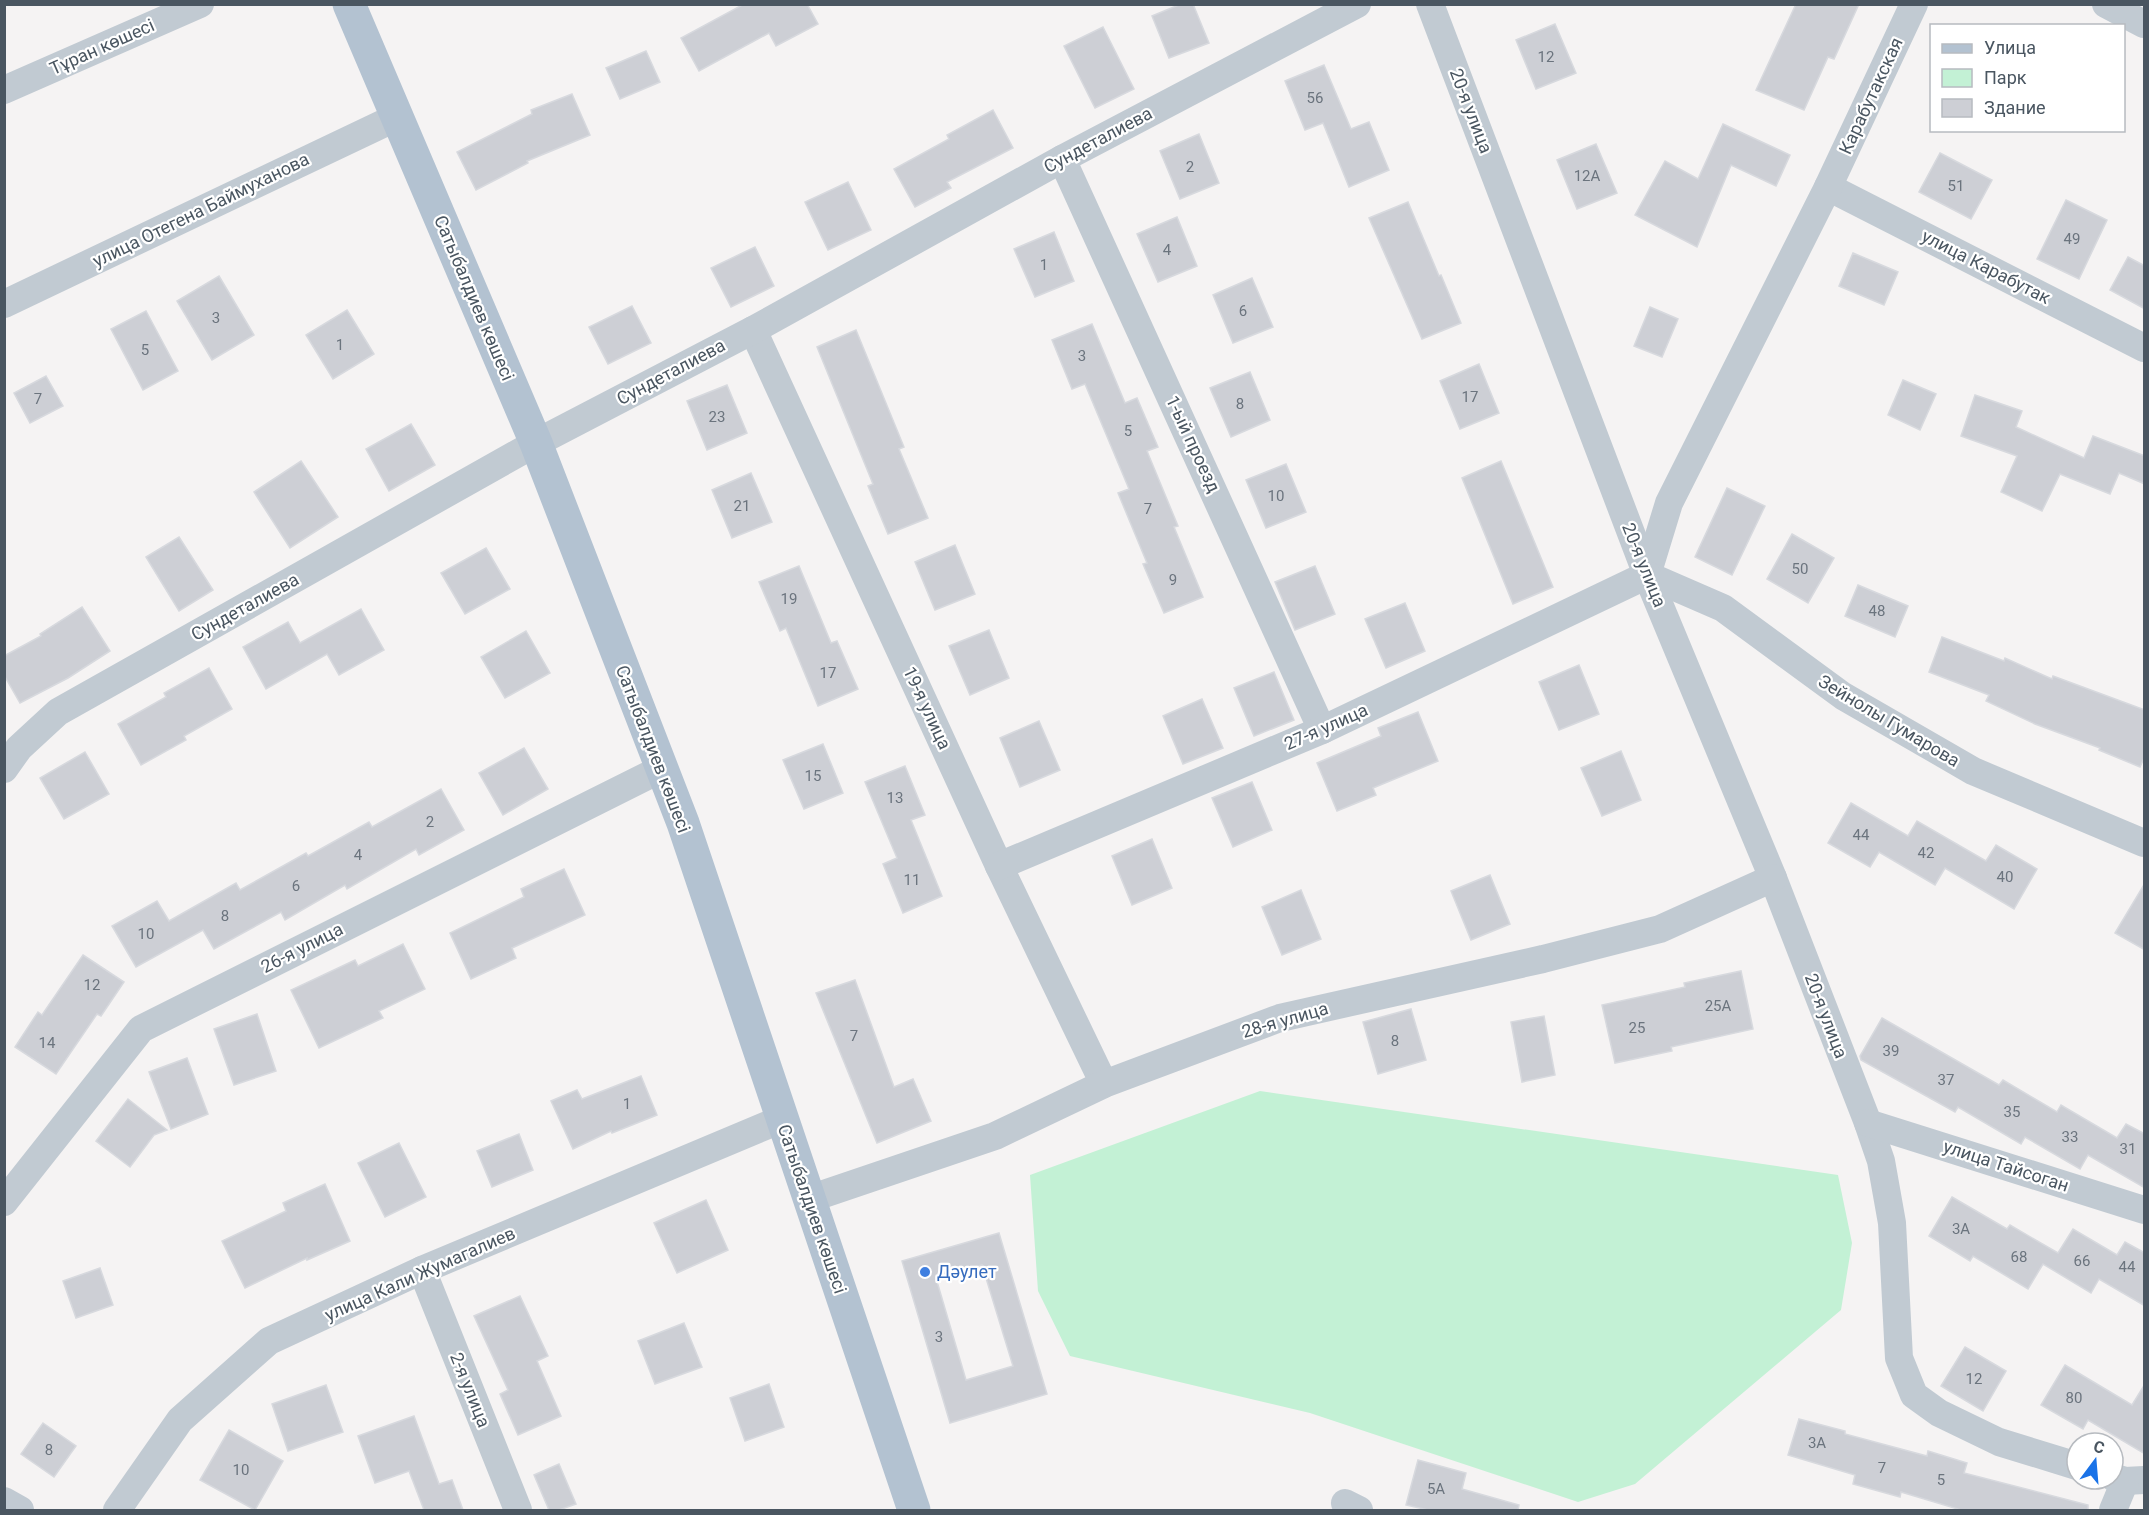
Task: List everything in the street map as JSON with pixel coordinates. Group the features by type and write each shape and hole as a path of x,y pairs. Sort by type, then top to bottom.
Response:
{"main road":[{"name":"Сатыбалдиев көшесі","path":"349,4 536,443 683,824 914,1510"}],"street":[{"name":"Тұран көшесі","path":"4,90 200,4"},
{"name":"Сундеталиева","path":"4,769 19,748 58,712 536,443 753,330 1062,159 1357,4"},
{"name":"20-я улица","path":"1430,4 1647,575 1773,878 1868,1123 1881,1161 1892,1223 1899,1358 1914,1395 1939,1413 1999,1442 2065,1462"},
{"name":"Карабутакская","path":"1647,575 1669,503 1828,187 1914,4"},
{"path":"2106,4 2145,24"},
{"name":"улица Отегена Баймуханова","path":"4,304 397,117"},
{"name":"1-ый проезд","path":"1062,159 1322,730"},
{"name":"улица Карабутак","path":"1828,187 2145,348"},
{"name":"19-я улица","path":"753,330 999,866 1104,1084"},
{"name":"27-я улица","path":"999,866 1322,730 1647,575"},
{"name":"Зейнолы Гумарова","path":"1647,575 1723,608 1843,696 1972,771 2145,843"},
{"name":"26-я улица","path":"4,1202 141,1029 661,769"},
{"name":"28-я улица","path":"809,1199 995,1136 1104,1084 1280,1018 1543,959 1660,929 1773,878"},
{"name":"улица Кали Жумагалиев","path":"117,1510 180,1420 269,1341 422,1270 782,1119"},
{"name":"улица Тайсоган","path":"1868,1123 2145,1210"},
{"name":"2-я улица","path":"422,1270 518,1510"},
{"path":"2113,1510 2128,1480"},
{"path":"4,1501 20,1510"}],"green space":[{"path":"1260,1091 1838,1175 1852,1243 1841,1310 1635,1484 1578,1502 1310,1413 1070,1356 1038,1291 1030,1175"}],"building":[{"path":"744,4 807,4 818,24 776,46 769,33 699,71 681,38"},
{"path":"1181,4 1193,4 1209,43 1169,58 1152,16"},
{"path":"1796,4 1859,4 1834,59 1828,57 1804,110 1756,90"},
{"path":"1555,24 1576,73 1536,89 1516,40"},
{"path":"1103,27 1134,89 1095,108 1064,46"},
{"path":"646,51 660,82 620,99 606,68"},
{"path":"1324,65 1351,129 1369,122 1389,170 1349,187 1323,123 1305,130 1285,81"},
{"path":"572,94 590,135 527,161 528,163 476,190 457,152 532,114 531,110"},
{"path":"993,110 1013,148 947,182 951,188 915,207 894,169 949,139 947,135"},
{"path":"1723,124 1790,155 1776,186 1731,165 1697,247 1635,215 1665,161 1698,179"},
{"path":"1199,134 1219,183 1180,199 1160,151"},
{"path":"1596,144 1617,193 1577,209 1557,160"},
{"path":"1940,153 1992,180 1971,219 1919,192"},
{"path":"848,182 871,230 828,250 805,202"},
{"path":"2066,200 2107,220 2079,279 2037,259"},
{"path":"1408,202 1461,323 1422,339 1369,218"},
{"path":"1177,217 1197,266 1158,282 1137,234"},
{"path":"1054,232 1074,281 1035,297 1014,249"},
{"path":"755,247 774,286 731,307 711,268"},
{"path":"1853,253 1898,272 1884,305 1839,286"},
{"path":"2128,257 2145,266 2145,309 2110,290"},
{"path":"219,276 254,335 212,360 177,301"},
{"path":"1252,278 1273,327 1233,343 1213,295"},
{"path":"632,306 651,343 608,364 589,327"},
{"path":"1650,307 1678,319 1662,357 1634,346"},
{"path":"347,310 374,354 333,379 306,335"},
{"path":"146,311 178,371 143,390 111,329"},
{"path":"1092,324 1125,403 1137,398 1158,447 1147,451 1178,526 1174,527 1203,597 1164,613 1143,564 1147,563 1118,493 1129,489 1085,384 1072,389 1052,340"},
{"path":"856,330 904,447 899,449 928,518 888,534 868,486 873,484 817,347"},
{"path":"1479,364 1499,413 1460,429 1440,381"},
{"path":"1250,372 1270,420 1231,437 1210,388"},
{"path":"46,376 63,406 30,423 14,393"},
{"path":"1903,380 1936,394 1920,430 1888,415"},
{"path":"727,385 747,433 707,450 687,401"},
{"path":"1975,395 2022,411 2016,427 2084,458 2093,436 2145,456 2145,484 2119,473 2110,494 2060,474 2042,511 2001,492 2017,456 1961,436"},
{"path":"411,424 435,465 389,491 366,449"},
{"path":"301,461 338,517 290,548 254,492"},
{"path":"1501,461 1553,587 1513,604 1462,478"},
{"path":"1286,464 1306,512 1266,528 1246,480"},
{"path":"751,473 772,522 732,538 712,490"},
{"path":"1727,488 1765,506 1732,575 1695,557"},
{"path":"1792,534 1834,558 1808,603 1767,579"},
{"path":"179,537 213,590 179,611 146,557"},
{"path":"955,545 975,594 935,610 915,562"},
{"path":"486,548 510,589 465,614 441,573"},
{"path":"799,566 831,643 837,641 858,689 818,706 786,628 780,631 759,582"},
{"path":"1315,566 1335,614 1295,630 1275,582"},
{"path":"1858,585 1908,606 1895,637 1845,616"},
{"path":"1405,603 1425,651 1386,668 1365,619"},
{"path":"82,607 110,651 68,678 20,703 4,675 4,656 41,636 40,634"},
{"path":"361,609 384,650 339,675 327,654 266,689 243,647 288,622 300,643"},
{"path":"989,630 1009,678 970,695 949,646"},
{"path":"526,631 550,673 505,698 481,657"},
{"path":"1942,637 2004,661 2005,658 2052,679 2053,676 2145,710 2145,756 2140,767 2099,750 2100,748 2035,724 1986,701 1989,695 1929,672"},
{"path":"1579,665 1599,714 1559,730 1539,682"},
{"path":"209,668 232,709 184,736 186,740 141,765 118,724 166,697 164,693"},
{"path":"1274,672 1294,720 1254,736 1234,688"},
{"path":"1202,699 1223,748 1183,764 1163,716"},
{"path":"1418,712 1438,761 1373,788 1376,795 1337,811 1317,763 1381,736 1378,728"},
{"path":"1039,721 1060,770 1020,787 1000,738"},
{"path":"823,744 843,793 804,809 783,760"},
{"path":"524,748 548,789 503,815 479,773"},
{"path":"1621,751 1641,800 1602,816 1581,768"},
{"path":"85,752 109,794 64,819 40,778"},
{"path":"905,766 925,815 911,820 942,896 903,913 883,864 897,858 865,782"},
{"path":"1252,782 1272,830 1233,847 1212,798"},
{"path":"441,789 464,830 419,855 416,849 347,889 345,885 285,920 281,912 214,949 203,930 136,967 112,926 157,901 169,921 236,883 240,890 306,853 308,856 369,822 372,827"},
{"path":"1851,803 1908,836 1917,821 1986,861 1996,845 2037,869 2014,909 1945,868 1935,885 1879,852 1870,867 1828,843"},
{"path":"1152,839 1172,888 1132,905 1112,856"},
{"path":"564,869 585,915 512,948 516,958 471,979 450,933 524,897 521,889"},
{"path":"1490,875 1510,924 1471,940 1451,891"},
{"path":"2145,883 2145,950 2115,933"},
{"path":"1301,890 1321,939 1282,955 1262,907"},
{"path":"403,944 425,989 379,1011 383,1018 319,1048 291,990 355,960 358,966"},
{"path":"83,955 124,982 101,1016 97,1014 56,1074 15,1047 38,1012 42,1015"},
{"path":"1741,971 1753,1029 1671,1047 1672,1051 1615,1063 1602,1005 1685,987 1684,983"},
{"path":"855,980 894,1087 913,1079 931,1121 877,1143 816,993"},
{"path":"1411,1009 1426,1060 1378,1074 1363,1022"},
{"path":"257,1014 276,1071 234,1085 214,1029"},
{"path":"1544,1016 1555,1075 1522,1082 1511,1022"},
{"path":"1882,1018 1999,1085 2003,1080 2057,1112 2061,1105 2117,1138 2126,1124 2145,1134 2145,1188 2088,1155 2080,1169 2025,1137 2021,1144 1958,1107 1955,1112 1861,1060 1860,1056"},
{"path":"187,1058 208,1114 171,1129 149,1072"},
{"path":"641,1076 657,1115 612,1133 611,1131 573,1149 551,1101 577,1090 582,1099"},
{"path":"128,1099 167,1130 154,1135 130,1167 96,1141"},
{"path":"519,1134 533,1170 492,1187 477,1151"},
{"path":"399,1143 426,1197 385,1217 358,1163"},
{"path":"325,1184 350,1241 307,1260 307,1258 245,1288 222,1241 286,1211 283,1203"},
{"path":"1952,1197 2007,1229 2010,1225 2058,1253 2073,1229 2117,1255 2125,1242 2145,1253 2145,1306 2099,1279 2091,1293 2043,1264 2028,1289 1973,1256 1970,1261 1929,1236"},
{"path":"706,1200 728,1250 677,1273 654,1223"},
{"path":"999,1233 1047,1394 950,1423 902,1261","holes":["982,1265 1013,1366 966,1380 936,1278"]},
{"path":"100,1268 113,1305 76,1318 63,1281"},
{"path":"520,1296 548,1356 537,1361 561,1416 518,1435 500,1394 508,1390 474,1316"},
{"path":"684,1323 702,1367 655,1384 638,1341"},
{"path":"1965,1347 2006,1371 1983,1411 1941,1386"},
{"path":"2065,1365 2132,1405 2145,1384 2145,1454 2125,1442 2125,1431 2106,1431 2088,1420 2083,1429 2041,1405"},
{"path":"769,1384 784,1427 745,1441 730,1398"},
{"path":"326,1385 343,1432 288,1451 272,1404"},
{"path":"414,1416 439,1484 452,1480 463,1510 424,1510 409,1471 375,1483 358,1436"},
{"path":"1799,1419 1927,1456 1928,1451 1967,1463 1964,1473 2088,1505 2088,1510 1961,1510 1901,1492 1900,1497 1853,1484 1855,1475 1788,1455"},
{"path":"43,1423 76,1446 54,1477 21,1454"},
{"path":"229,1430 283,1461 255,1510 200,1480"},
{"path":"1418,1460 1466,1473 1462,1489 1519,1505 1518,1510 1428,1510 1406,1505"},
{"path":"559,1464 576,1504 559,1510 549,1510 534,1475"}],"place":[{"name":"Дәулет","path":"925,1272"}]}
